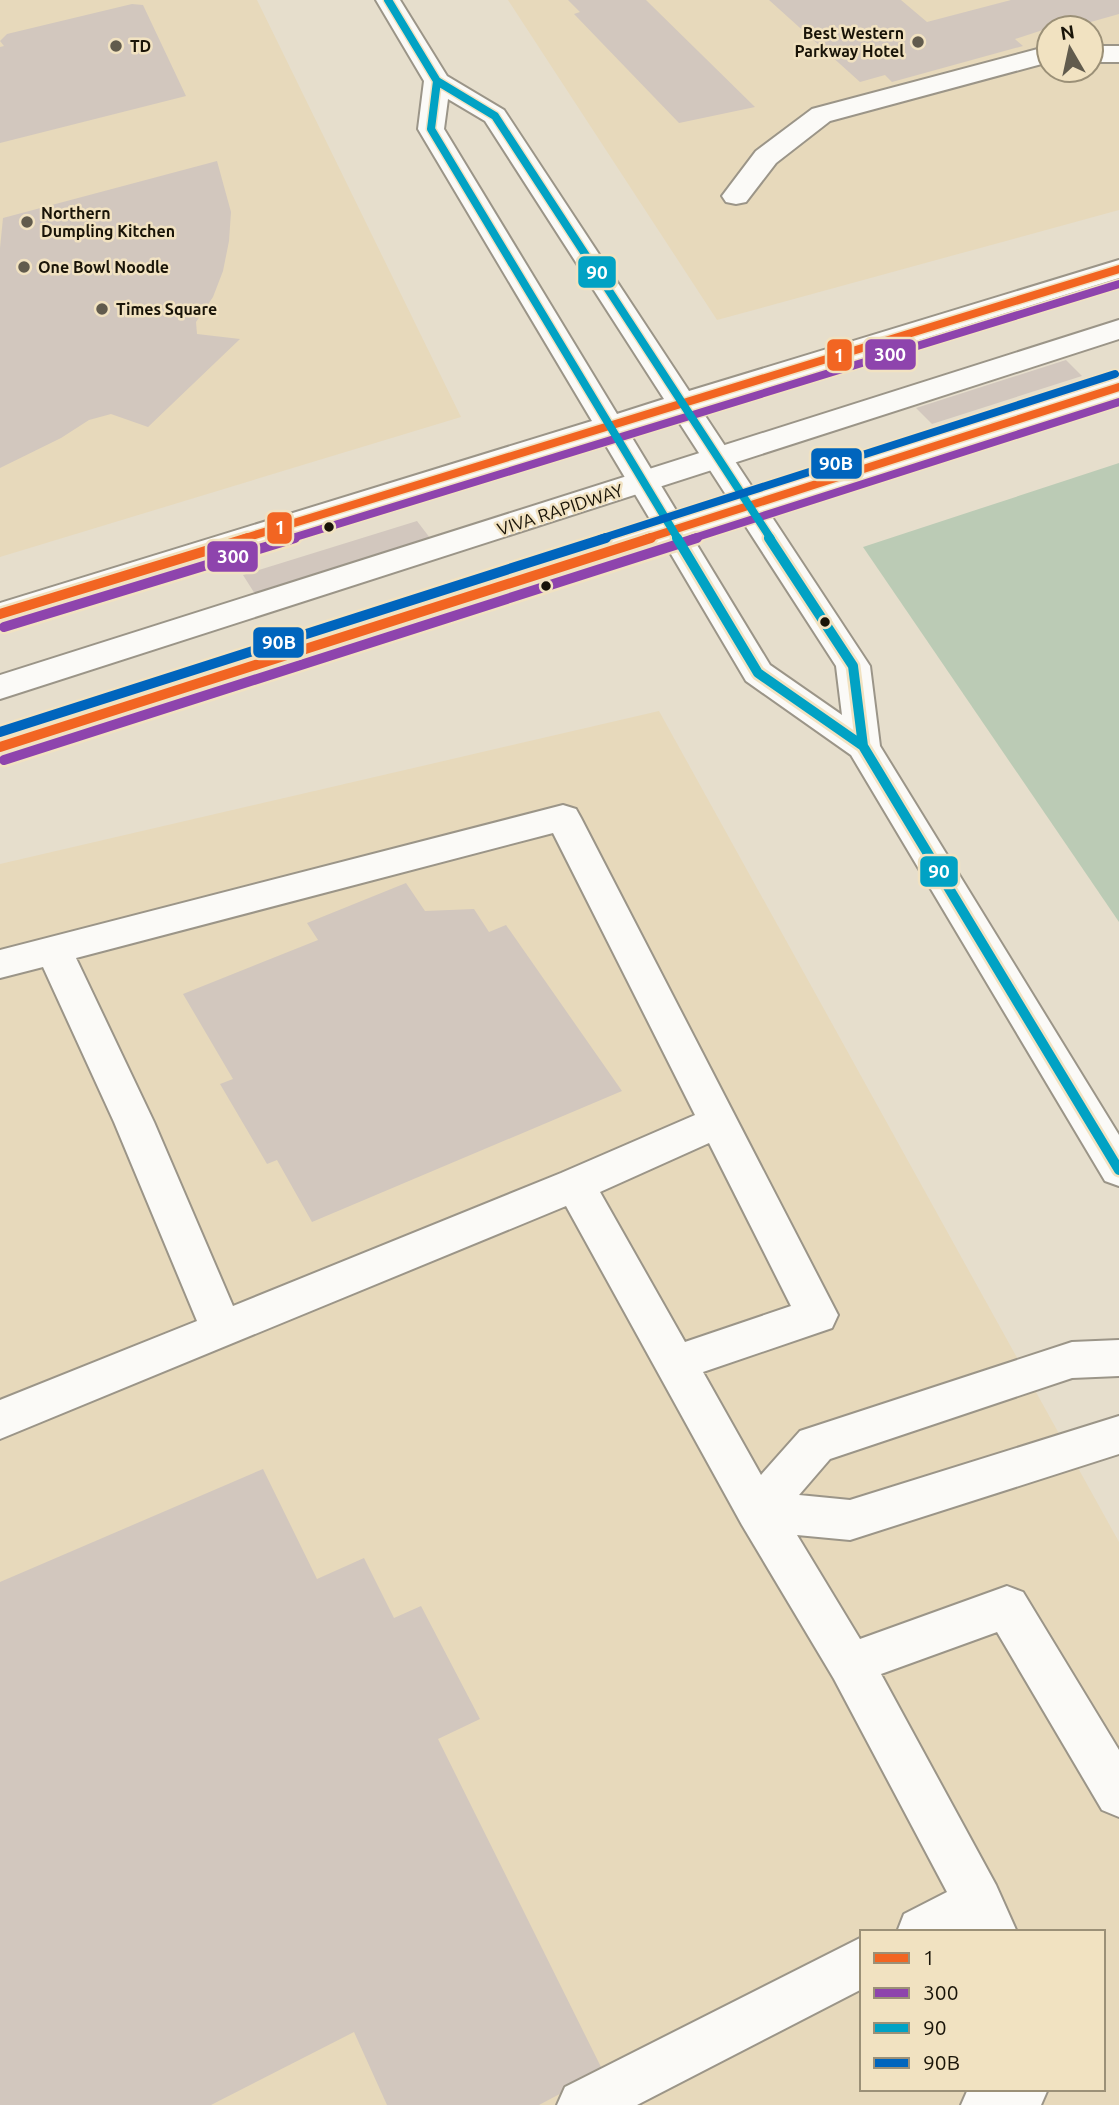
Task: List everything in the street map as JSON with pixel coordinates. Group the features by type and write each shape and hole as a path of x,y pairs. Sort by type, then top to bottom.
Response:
{"main road":[{"path":"388,0 437,81 495,116 853,666 863,746 1119,1170"},
{"path":"736,196 766,157 821,115 1035,58"},
{"path":"437,81 431,130 758,673 863,746"},
{"path":"0,614 1119,269"},
{"name":"VIVA RAPIDWAY","path":"0,687 1119,330"},
{"path":"0,747 1119,387"},
{"path":"0,964 563,818 817,1315 676,1363"},
{"path":"54,950 134,1122 222,1330"},
{"path":"0,1420 575,1185 718,1122"},
{"path":"575,1185 758,1511 850,1664 986,1917 931,1930"},
{"path":"758,1511 815,1445 1072,1360 1119,1359"},
{"path":"758,1511 850,1520 1119,1434"},
{"path":"850,1664 1007,1606 1119,1794"},
{"path":"583,2105 860,1963"},
{"path":"987,2105 1018,2091"}],"shaded area":[{"name":"Times Square","path":"0,0 257,0 461,417 0,557"},
{"path":"508,0 1119,0 1119,210 717,320"},
{"path":"659,711 1119,1542 1119,2105 0,2105 0,864"}],"green space":[{"path":"1119,463 1119,922 863,547"}],"building":[{"path":"568,0 646,0 755,107 679,123 574,14 580,12"},
{"name":"Best Western Parkway Hotel","path":"769,0 901,0 927,22 1011,0 1119,0 1119,14 1105,18 1105,14 1035,14 1035,33 1015,39 1023,46 892,82 885,75 860,82"},
{"path":"132,4 143,5 186,96 0,143 0,47 4,46 0,41 7,34"},
{"name":"Times Square","path":"217,161 231,212 229,241 223,271 213,297 196,322 197,334 240,339 148,427 111,414 89,420 61,438 0,468 0,248 3,218"},
{"path":"1066,360 1082,376 932,424 916,408"},
{"path":"417,521 430,538 255,594 243,575"},
{"path":"406,883 425,911 474,909 489,932 506,925 622,1091 312,1222 277,1160 267,1164 220,1084 233,1079 183,994 318,940 307,923"},
{"path":"263,1469 317,1579 364,1558 394,1618 421,1606 480,1719 438,1739 603,2071 539,2105 387,2105 354,2032 211,2105 0,2105 0,1582"}],"transit line":[{"name":"90","path":"388,0 437,81 495,116 853,666 863,746 1119,1170"},
{"name":"90","path":"437,81 431,129 758,673 863,746"},
{"name":"1","path":"0,614 1119,269"},
{"name":"300","path":"4,627 1119,284"},
{"name":"90B","path":"0,732 1115,374"},
{"name":"1","path":"0,747 1119,387"},
{"name":"300","path":"4,760 1119,402"}],"place":[{"name":"Best Western Parkway Hotel","path":"918,42"},
{"name":"TD","path":"116,46"},
{"name":"Northern Dumpling Kitchen","path":"27,222"},
{"name":"One Bowl Noodle","path":"24,267"},
{"name":"Times Square","path":"102,309"}]}
